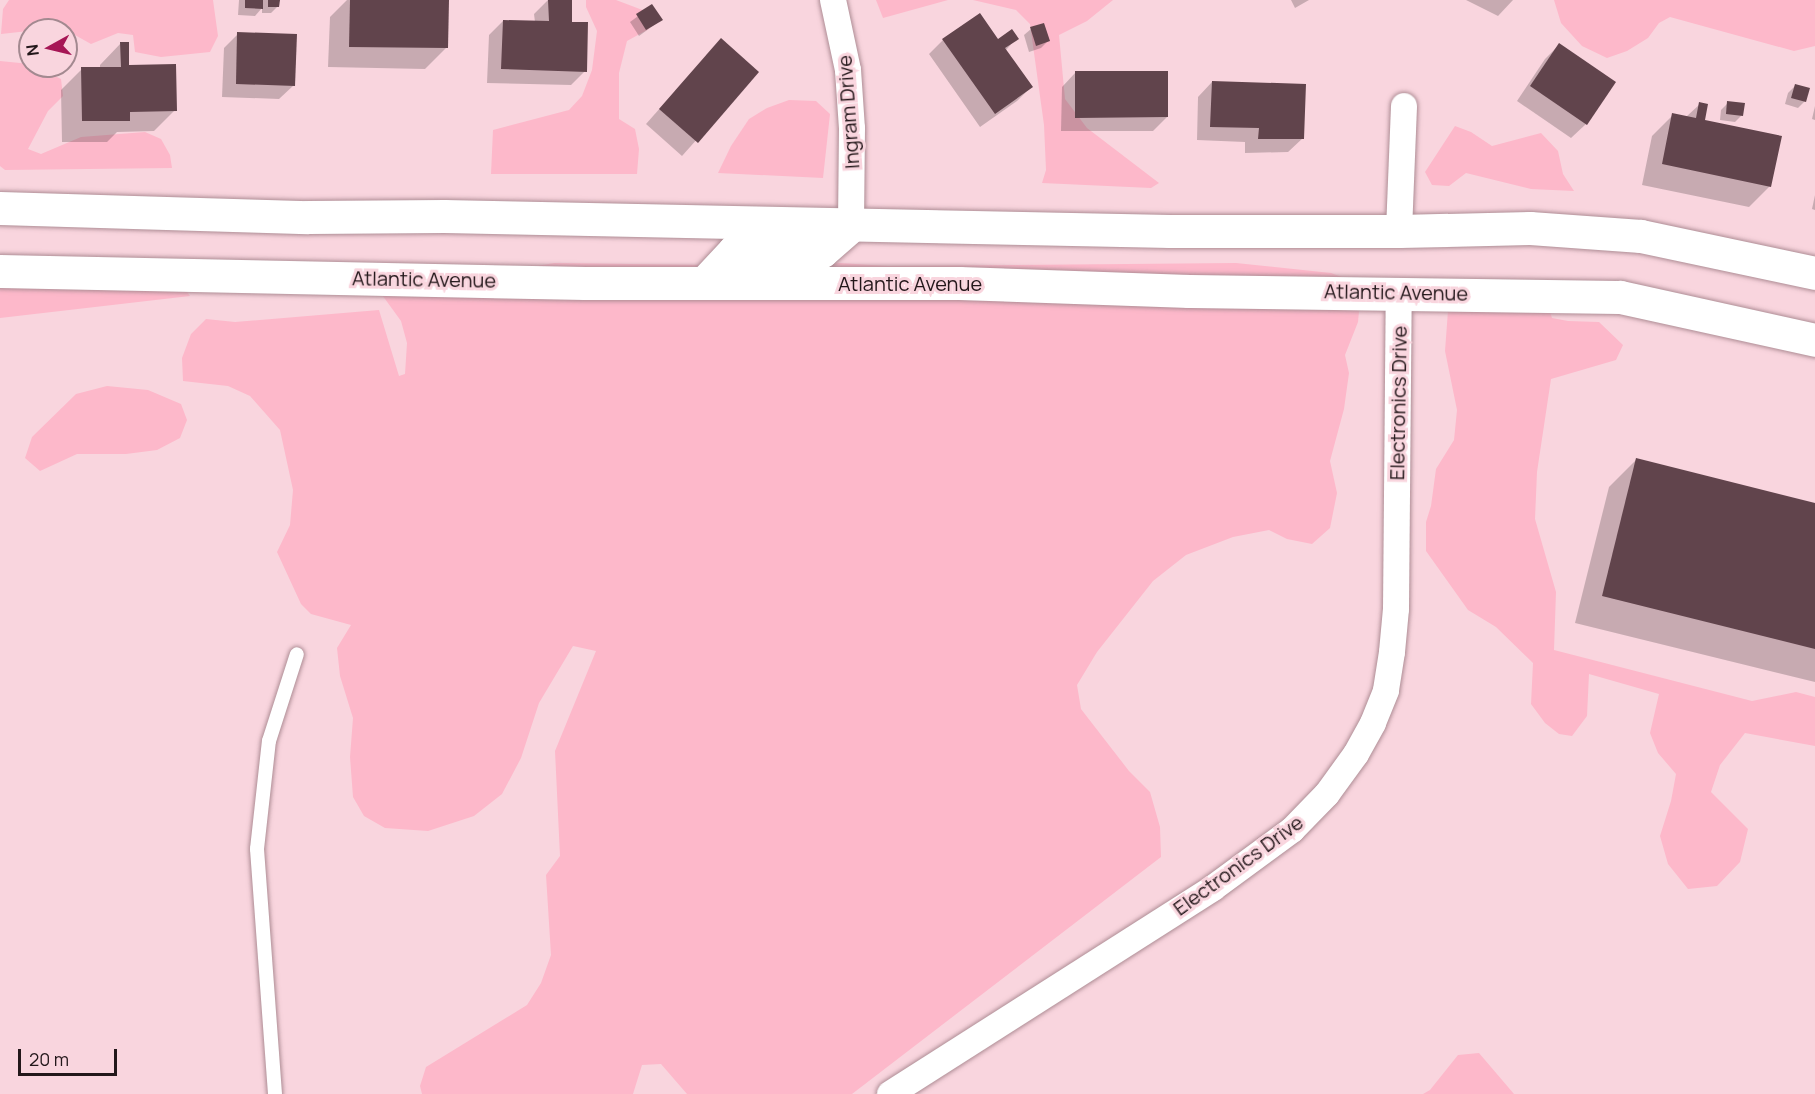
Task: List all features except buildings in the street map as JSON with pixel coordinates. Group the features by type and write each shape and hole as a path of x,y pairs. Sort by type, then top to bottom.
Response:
{"main road":[{"path":"0,208 308,217 444,216 851,226 1399,231 1530,228 1641,236 1815,273"},
{"path":"705,282 734,251 822,250 851,226"},
{"name":"Atlantic Avenue","path":"0,272 585,283 959,282 1189,291 1399,292 1620,297 1815,340"}],"street":[{"name":"Ingram Drive","path":"832,0 848,70 852,128 851,226"},
{"path":"1399,231 1404,106"},
{"name":"Electronics Drive","path":"890,1094 1213,888 1292,830 1327,794 1356,754 1373,723 1386,690 1392,652 1396,609 1399,292"}],"lane":[{"path":"275,1094 257,849 269,741 297,654"}],"shaded area":[{"path":"9,0 213,0 218,36 210,52 161,57 135,52 133,35 118,33 91,44 78,37 78,18 18,18 18,32 1,34 3,9"},
{"path":"586,0 616,0 661,17 647,30 627,41 619,73 619,119 635,129 639,149 637,174 491,174 493,130 569,110 582,96 592,70 597,31 586,7"},
{"path":"876,0 948,0 883,18"},
{"path":"973,0 1113,0 1087,21 1059,35 1065,99 1087,128 1159,183 1151,188 1042,183 1046,170 1044,125 1030,24 1016,10"},
{"path":"1554,0 1815,0 1815,46 1794,51 1670,17 1659,23 1648,38 1627,51 1607,58 1582,46 1561,23"},
{"path":"0,61 18,63 18,78 61,79 63,96 48,111 28,149 41,154 81,137 145,132 161,139 170,155 172,168 5,170 0,166"},
{"path":"789,100 816,101 830,114 823,178 718,173 731,146 749,119 767,108"},
{"path":"1455,126 1471,132 1492,146 1541,133 1558,151 1563,174 1574,191 1531,189 1466,173 1449,186 1432,185 1425,172"},
{"path":"554,263 780,266 798,270 839,263 888,266 1236,263 1331,273 1355,282 1360,301 1358,322 1345,355 1349,373 1344,409 1330,461 1337,493 1330,528 1312,544 1287,539 1269,530 1233,537 1186,555 1153,581 1097,652 1077,685 1081,709 1129,771 1150,792 1160,827 1161,857 852,1094 687,1094 661,1064 642,1065 633,1094 422,1094 420,1086 426,1067 527,1005 541,983 551,955 546,875 560,856 555,751 596,651 573,646 539,703 521,758 502,794 474,816 428,831 385,828 364,816 353,797 350,757 353,718 340,676 337,648 351,625 311,614 301,604 277,552 290,525 293,490 280,430 250,396 228,386 183,381 182,358 191,334 206,319 235,322 379,310 399,376 405,374 407,343 401,321 372,281 526,268"},
{"path":"0,277 180,282 190,296 0,318"},
{"path":"1449,297 1548,306 1552,318 1599,322 1623,345 1616,360 1551,379 1537,472 1535,519 1556,592 1554,650 1752,701 1796,692 1815,697 1815,746 1745,733 1720,765 1711,792 1748,829 1740,862 1717,886 1688,889 1668,864 1660,836 1671,801 1676,774 1658,753 1650,733 1659,694 1589,674 1587,716 1572,736 1559,734 1545,723 1531,704 1533,663 1496,627 1468,610 1426,551 1426,522 1431,506 1436,469 1454,440 1457,410 1445,351"},
{"path":"107,386 148,390 181,404 187,420 180,438 157,450 126,454 77,454 40,471 25,458 32,437 76,394"},
{"path":"1479,1053 1514,1094 1423,1094 1430,1090 1458,1055"}]}
